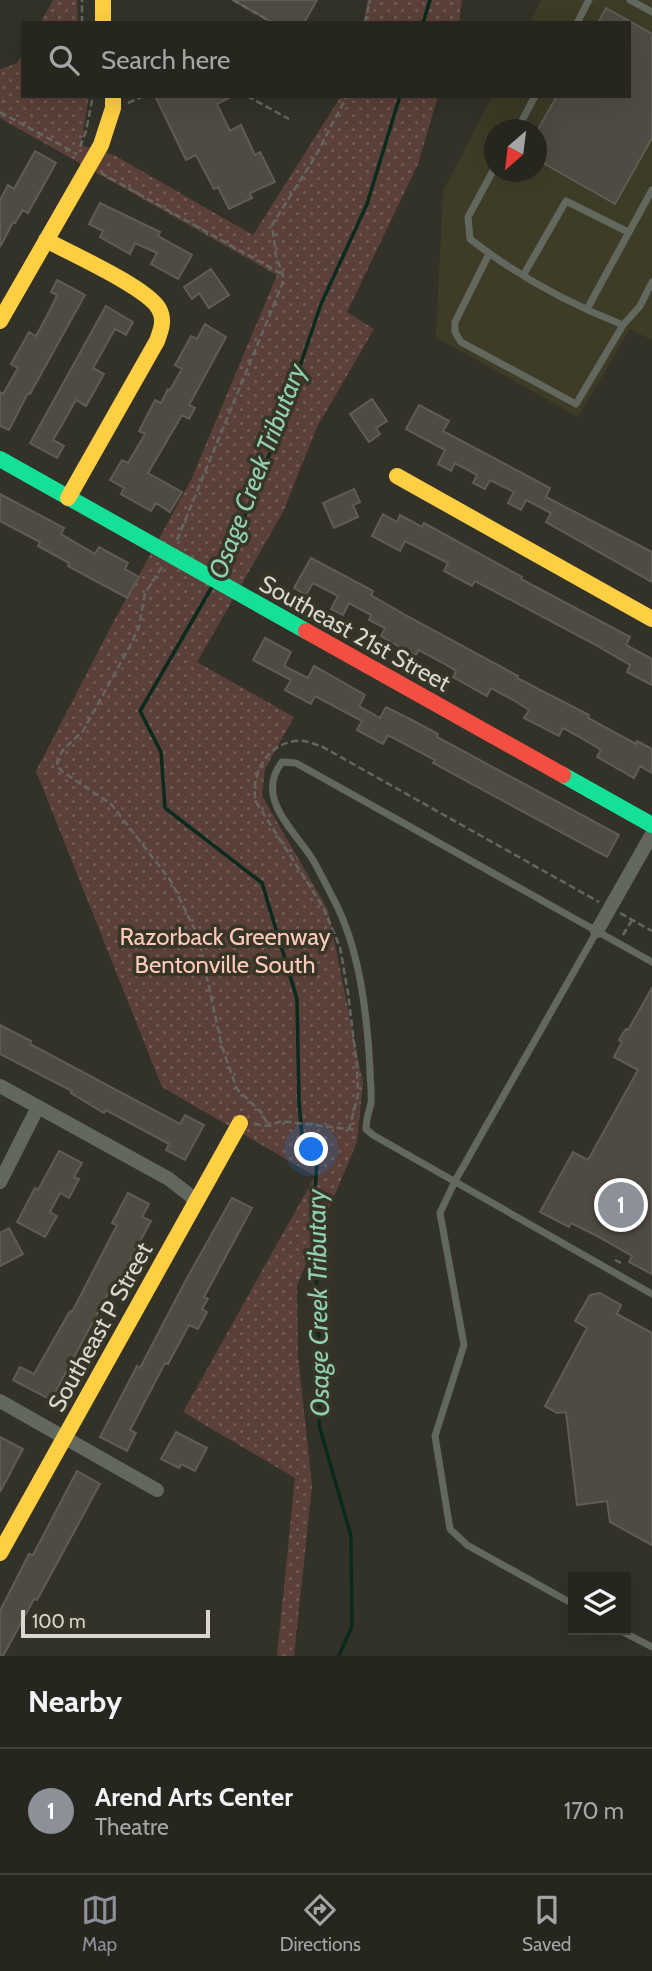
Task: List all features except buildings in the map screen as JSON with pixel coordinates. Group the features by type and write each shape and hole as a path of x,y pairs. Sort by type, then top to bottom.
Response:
{"street":[{"path":"103,0 103,21"},
{"path":"0,321 100,145 113,108 119,100"},
{"path":"46,240 148,295 158,304 164,316 157,341 68,498"},
{"name":"Southeast 21st Street","path":"0,459 652,825"},
{"path":"397,476 652,619"},
{"path":"597,932 652,834"},
{"path":"0,1086 169,1180 197,1201"},
{"path":"0,1182 38,1107"},
{"name":"Southeast P Street","path":"0,1553 240,1123"},
{"path":"0,1402 157,1490"}],"lane":[{"path":"578,21 589,0"},
{"path":"630,0 652,12"},
{"path":"523,119 534,98"},
{"path":"488,182 468,217 470,239 489,254 524,274 587,309 623,325"},
{"path":"587,309 652,190"},
{"path":"524,274 566,201 628,232"},
{"path":"489,254 455,322 455,332 461,342 576,404 623,325 640,306 652,282"},
{"path":"652,962 296,763 282,762 274,772 272,792 278,811 313,860 342,914 357,963 369,1054 371,1102 366,1129 652,1294"},
{"path":"568,1601 467,1545 450,1529 435,1436 464,1345 440,1213 597,932"},
{"path":"629,1635 652,1647"}],"path":[{"path":"82,0 82,21"},
{"path":"233,0 270,21"},
{"path":"365,21 370,0"},
{"path":"251,98 289,119"},
{"path":"176,542 282,285 283,275 274,248 272,225 315,157 346,98"},
{"path":"0,112 80,158"},
{"path":"96,171 283,275"},
{"path":"164,563 145,593 139,627 132,642 83,731 63,750 57,766 111,804 171,881 198,936 222,1047 237,1089 261,1112 270,1126 281,1121 349,1130 358,1094 348,993 340,947 318,898 256,802 253,790 256,774 270,753 285,743 304,741 321,746 601,903"},
{"path":"618,912 652,931"},
{"path":"623,935 632,920"},
{"path":"615,1260 621,1263"}],"shaded area":[{"path":"541,0 652,0 652,340 630,329 578,417 436,337 443,191 491,98 631,98 631,21 531,21"}],"green space":[{"path":"53,0 77,0 78,21 41,21"},
{"path":"368,0 462,0 459,21 363,21"},
{"name":"Razorback Greenway Bentonville South","path":"21,56 21,98 89,98 81,145 114,155 253,235 340,98 437,98 418,164 347,312 374,329 317,427 283,512 197,662 294,717 265,769 262,796 328,910 363,1083 357,1142 297,1285 298,1356 312,1486 294,1656 277,1656 295,1478 183,1412 315,1176 162,1087 36,771 191,480 277,275 0,118 0,69 17,63"}],"waterway":[{"name":"Osage Creek Tributary","path":"424,21 430,0"},
{"name":"Osage Creek Tributary","path":"219,575 272,448 321,304 367,204 399,98"},
{"name":"Osage Creek Tributary","path":"213,585 140,711 161,752 165,808 262,883 297,999 302,1135 318,1152 312,1226 320,1369 319,1425 351,1536 352,1626 339,1656"}],"traffic: fast":[{"path":"0,459 306,631"},
{"path":"563,775 652,825"}],"traffic: slow":[{"path":"103,0 103,21"},
{"path":"0,321 101,145 113,108 113,98"},
{"path":"46,240 140,291 159,309 162,317 157,341 68,498"},
{"path":"397,476 652,619"},
{"path":"0,1553 240,1123"}],"traffic: jam":[{"path":"306,631 563,775"}],"place":[{"name":"Arend Arts Center","path":"621,1205"}]}
